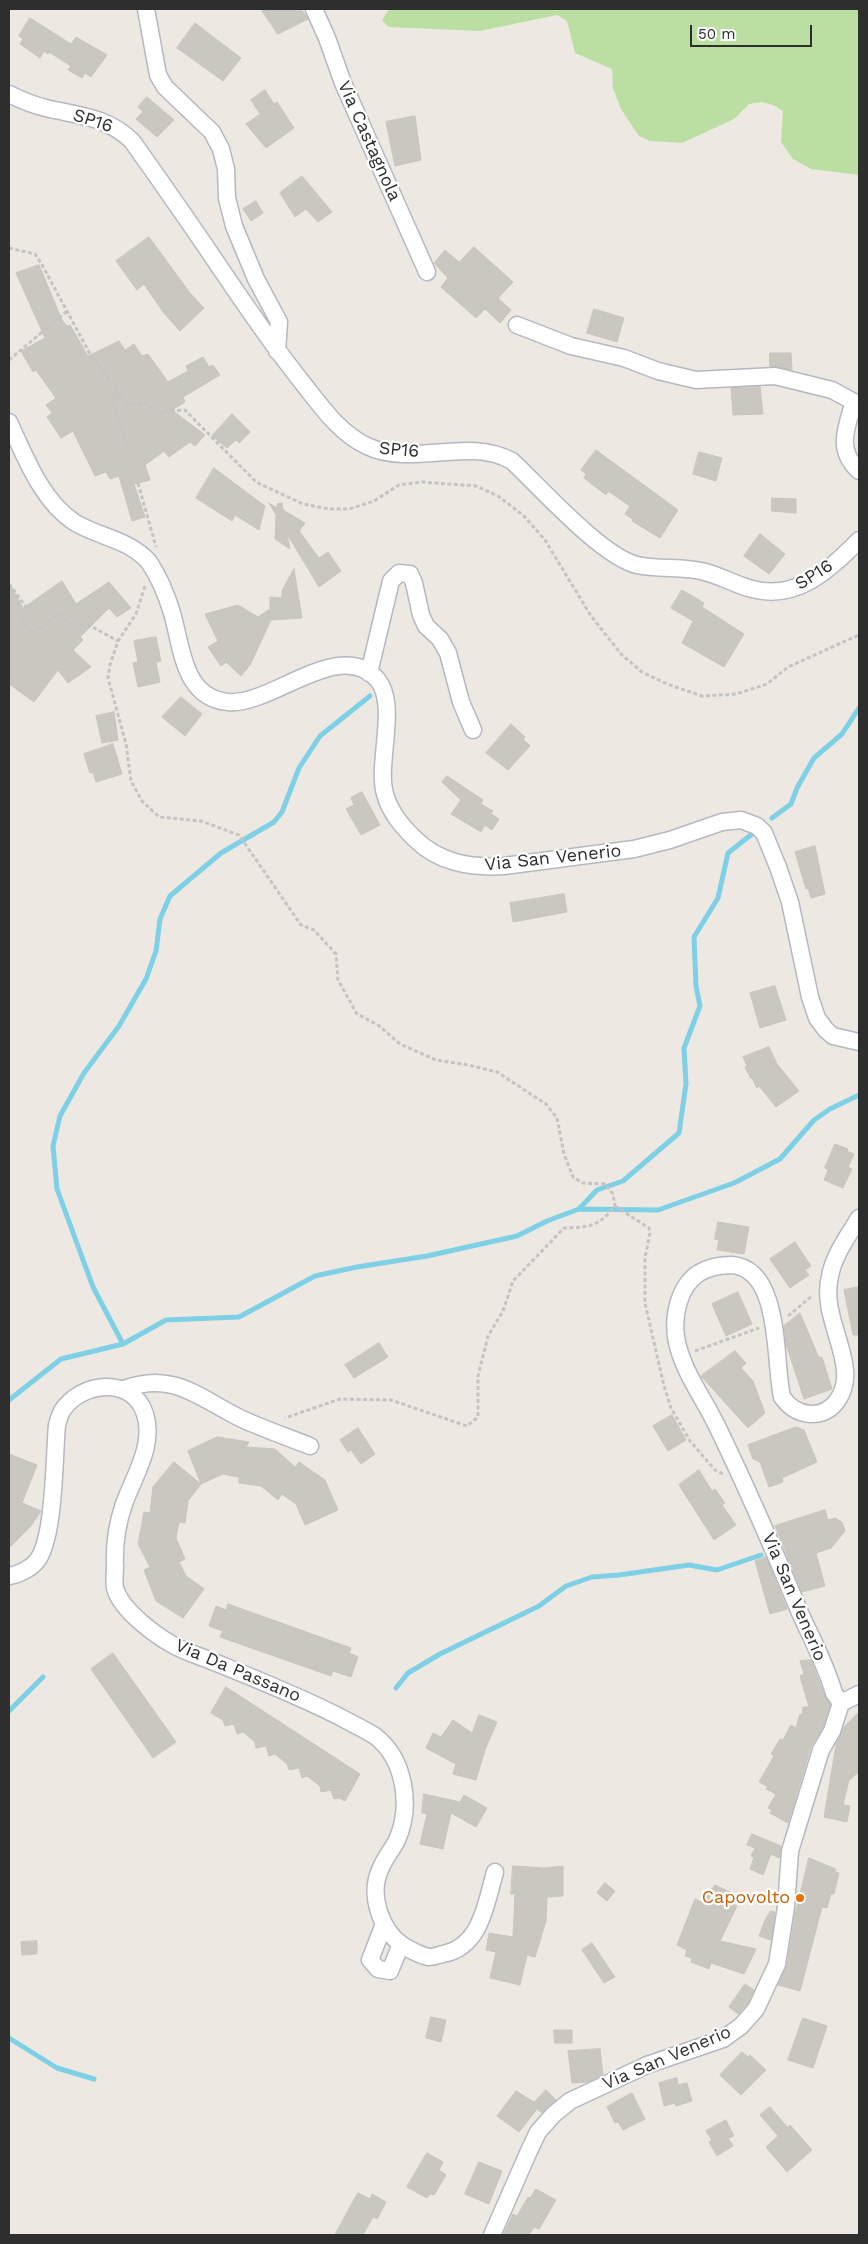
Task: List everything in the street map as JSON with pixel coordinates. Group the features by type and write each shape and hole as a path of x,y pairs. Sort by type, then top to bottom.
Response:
{"street":[{"path":"146,9 158,75 165,87 212,132 221,149 226,169 227,198 234,226 256,279 279,322 277,351"},
{"name":"Via Castagnola","path":"314,9 327,38 343,83 427,272"},
{"name":"SP16","path":"9,94 44,108 102,120 120,130 132,141 167,189 277,351 324,410 341,428 369,447 390,453 452,450 485,451 500,454 512,461 603,547 622,559 636,564 682,567 706,572 752,589 782,592 796,589 827,569 859,540"},
{"path":"517,325 571,346 624,358 658,371 696,380 774,376 832,390 857,402 844,440 846,455 859,471"},
{"path":"9,422 29,465 58,510 75,522 150,554 171,611 189,674 201,691 210,697 229,702 254,699 331,667 345,666 369,673 391,581 399,573 410,574 414,583 420,615 426,626 440,639 448,653 462,702 473,730"},
{"name":"Via San Venerio","path":"369,673 382,687 385,701 384,792 390,808 401,825 417,840 433,853 446,860 479,866 504,866 634,849 670,840 722,822 741,820 757,826 764,833 781,875 792,911 810,997 817,1018 833,1036 859,1042"},
{"name":"Via San Venerio","path":"492,2235 538,2132 553,2115 570,2101 648,2065 722,2038 741,2026 756,2009 777,1964 786,1907 790,1851 821,1750 832,1731 841,1702 834,1693 760,1519 716,1425 680,1357 676,1324 680,1299 686,1286 700,1273 715,1267 739,1266 748,1270 768,1296 782,1397 787,1404 804,1414 815,1414 831,1408 843,1392 845,1370 829,1309 830,1276 836,1258 859,1218"},
{"path":"9,1576 29,1568 36,1563 42,1554 48,1529 57,1425 62,1411 84,1392 112,1386 124,1389 141,1383 163,1383 180,1387 240,1418 310,1446"},
{"name":"Via Da Passano","path":"124,1389 138,1401 146,1415 147,1436 143,1459 124,1506 114,1545 115,1590 132,1614 172,1645 307,1699 376,1737 392,1755 403,1779 405,1807 398,1838 379,1871 375,1897 384,1924 401,1944 429,1957 454,1952 471,1939 482,1917 495,1872"},
{"path":"841,1702 859,1694"},
{"path":"384,1924 370,1960 378,1969 390,1971 401,1944"}],"path":[{"path":"9,248 35,254 89,352 127,405 146,403 158,415 166,411 185,410 256,482 303,504 330,509 349,509 374,502 399,485 422,482 476,486 498,496 524,516 545,540 591,616 622,655 642,672 667,684 702,696 736,694 767,684 788,667 859,635"},
{"path":"9,360 67,311"},
{"path":"115,390 114,406 127,446"},
{"path":"138,482 156,544 150,554 139,564 146,584 136,614 118,641 108,678 126,744 131,781 142,801 159,817 201,821 239,835 301,925 314,930 336,954 338,980 356,1014 378,1025 400,1044 436,1060 468,1064 497,1072 546,1104 557,1118 564,1154 573,1177 583,1183 605,1184 612,1194 615,1206 605,1218 592,1227 564,1228 513,1281 504,1312 488,1336 478,1376 478,1412 474,1422 467,1426 451,1422 391,1400 340,1399 288,1418 278,1418"},
{"path":"9,584 27,608 19,615 32,634 59,614 71,625 87,624 118,641"},
{"path":"787,1317 815,1294"},
{"path":"680,1357 759,1328"}],"green space":[{"path":"389,9 859,9 859,175 811,169 793,159 781,142 783,111 773,105 762,102 749,104 734,119 682,143 650,141 639,136 621,109 613,88 612,69 575,53 567,21 557,15 480,31 389,27 382,20"}],"building":[{"path":"261,9 301,9 308,19 278,34"},
{"path":"30,18 71,44 76,37 107,55 91,77 85,73 82,78 68,70 71,66 49,52 48,54 44,51 40,58 20,44 23,39 19,36"},
{"path":"195,23 241,58 223,81 177,48"},
{"path":"265,90 274,104 277,102 294,128 266,148 246,124 260,114 251,100"},
{"path":"147,97 174,120 157,137 136,119 143,112 138,107"},
{"path":"415,116 421,160 395,166 386,122"},
{"path":"302,176 332,212 318,222 306,209 295,217 280,193"},
{"path":"256,201 263,213 251,221 243,209"},
{"path":"149,237 190,293 204,308 180,331 163,312 144,284 137,290 116,261"},
{"path":"474,247 513,282 498,298 511,310 500,323 485,309 476,318 441,287 448,278 434,263 445,250 459,262"},
{"path":"39,265 62,320 67,326 70,325 88,356 119,341 125,350 134,344 142,356 148,354 168,382 188,371 186,366 203,357 209,367 213,365 220,375 183,397 185,402 172,410 205,435 195,446 190,442 169,457 164,451 145,465 150,480 134,484 145,517 132,521 119,476 110,479 106,472 95,476 73,431 61,438 47,417 52,413 46,405 56,398 36,370 33,372 21,351 45,338 16,273"},
{"path":"594,309 624,318 617,342 587,333"},
{"path":"770,353 791,353 792,370 770,366"},
{"path":"760,387 763,414 733,415 731,388"},
{"path":"232,414 250,432 239,443 236,440 227,448 212,436"},
{"path":"596,450 678,510 660,538 632,521 634,520 625,514 630,506 608,491 606,495 584,478 586,474 581,470"},
{"path":"699,452 722,458 716,481 693,474"},
{"path":"214,468 265,506 259,530 235,515 232,521 196,498"},
{"path":"772,498 796,499 796,513 772,511"},
{"path":"269,503 277,508 277,504 282,503 283,510 305,523 299,531 319,558 328,552 341,571 319,587 287,534 290,549 275,539 276,515"},
{"path":"760,534 785,554 769,574 744,556"},
{"path":"294,569 302,618 271,620 250,665 241,676 226,662 221,666 208,647 218,641 205,614 238,605 258,617 270,609 270,597 282,598 282,591"},
{"path":"62,581 76,604 109,582 131,608 117,617 109,608 80,637 83,640 73,650 91,667 68,683 58,670 34,702 9,684 9,583 23,608"},
{"path":"682,590 704,603 702,607 744,634 724,667 682,643 693,621 671,608"},
{"path":"156,637 161,661 156,662 160,682 138,687 133,663 138,662 134,641"},
{"path":"181,697 202,714 185,736 162,717"},
{"path":"114,712 118,740 102,743 96,716"},
{"path":"511,724 525,737 523,739 530,746 508,770 486,753"},
{"path":"113,744 122,774 96,782 93,772 90,773 84,754"},
{"path":"447,776 483,800 481,804 493,811 491,814 499,819 492,830 485,825 481,832 451,814 461,800 442,782"},
{"path":"362,792 380,825 361,835 346,809 354,805 351,798"},
{"path":"815,846 825,894 811,898 808,888 806,889 795,852"},
{"path":"564,894 567,912 513,922 510,903"},
{"path":"775,986 786,1020 760,1028 750,993"},
{"path":"769,1047 777,1064 799,1091 776,1107 759,1086 757,1088 751,1079 745,1067 747,1066 743,1057"},
{"path":"835,1144 848,1149 847,1151 854,1154 848,1167 852,1169 843,1188 824,1180 828,1170 825,1168"},
{"path":"718,1222 749,1227 744,1254 717,1250 719,1240 715,1239"},
{"path":"795,1242 811,1266 805,1270 809,1275 790,1288 770,1259"},
{"path":"859,1287 859,1335 853,1335 844,1290"},
{"path":"738,1292 752,1324 726,1336 712,1304"},
{"path":"800,1313 819,1358 822,1357 832,1389 804,1399 786,1344 784,1326"},
{"path":"379,1343 388,1357 354,1378 345,1365"},
{"path":"735,1351 746,1363 741,1368 753,1381 765,1413 748,1428 701,1376"},
{"path":"672,1415 686,1440 668,1451 653,1426"},
{"path":"796,1427 804,1430 817,1462 782,1478 783,1482 769,1487 760,1462 753,1459 748,1445"},
{"path":"358,1428 375,1454 361,1464 351,1450 348,1452 340,1440"},
{"path":"217,1437 249,1442 246,1447 275,1449 295,1467 299,1462 325,1480 338,1510 305,1525 296,1504 282,1494 278,1500 261,1486 239,1483 239,1477 223,1474 201,1484 188,1451"},
{"path":"9,1454 37,1465 22,1503 41,1511 31,1526 9,1548"},
{"path":"174,1462 201,1484 188,1501 185,1523 179,1522 176,1538 185,1559 179,1562 186,1576 204,1589 183,1618 156,1601 144,1570 150,1567 138,1544 144,1512 150,1513 153,1487"},
{"path":"699,1470 712,1491 715,1489 725,1503 722,1505 736,1525 714,1540 679,1485"},
{"path":"825,1510 828,1520 835,1518 842,1522 845,1531 831,1548 816,1553 825,1586 802,1592 775,1526"},
{"path":"766,1557 787,1609 770,1614 755,1561"},
{"path":"228,1604 351,1648 349,1653 358,1657 351,1677 333,1671 331,1676 220,1637 223,1631 209,1626 216,1606 226,1610"},
{"path":"113,1653 176,1742 153,1758 91,1669"},
{"path":"811,1660 830,1705 823,1727 811,1747 788,1823 770,1813 772,1810 768,1808 776,1794 766,1789 768,1787 759,1782 774,1756 771,1754 780,1739 783,1740 791,1725 796,1728 800,1714 802,1715 803,1707 809,1707 800,1676 804,1674 800,1661"},
{"path":"226,1687 360,1774 345,1801 339,1798 334,1799 331,1790 321,1792 320,1786 307,1776 302,1778 299,1768 289,1770 287,1764 275,1754 269,1756 266,1746 256,1748 255,1742 243,1732 237,1734 234,1724 225,1726 223,1720 211,1713"},
{"path":"859,1712 859,1772 849,1780 843,1805 850,1806 847,1822 824,1817 836,1745 844,1727"},
{"path":"479,1715 497,1722 485,1750 476,1780 453,1774 456,1764 426,1748 433,1733 441,1737 453,1720 472,1733"},
{"path":"424,1794 460,1802 464,1795 487,1808 476,1827 451,1813 443,1849 420,1844 427,1814 422,1813"},
{"path":"752,1834 781,1846 779,1858 771,1854 763,1875 750,1869 754,1857 751,1856 755,1848 747,1845"},
{"path":"809,1858 836,1869 835,1872 839,1873 834,1894 831,1894 827,1908 822,1907 800,1991 778,1985 787,1966 795,1915"},
{"path":"513,1866 545,1868 563,1866 563,1896 547,1897 546,1921 535,1957 527,1955 520,1985 490,1978 496,1952 486,1950 489,1933 513,1937 515,1894 511,1894"},
{"path":"605,1883 615,1891 607,1901 597,1893"},
{"path":"715,1885 730,1892 726,1900 737,1906 720,1941 756,1949 744,1974 711,1963 709,1969 691,1962 692,1958 685,1956 687,1950 677,1945 695,1899 703,1903"},
{"path":"771,1911 775,1912 771,1940 759,1936 765,1920"},
{"path":"37,1941 37,1954 22,1955 21,1942"},
{"path":"592,1943 615,1977 604,1983 582,1950"},
{"path":"745,1984 754,1990 748,2003 738,2014 729,2007"},
{"path":"431,2017 446,2020 441,2042 426,2038"},
{"path":"803,2018 827,2026 813,2068 788,2060"},
{"path":"554,2030 572,2030 572,2043 555,2043"},
{"path":"600,2049 603,2075 587,2082 572,2083 568,2051"},
{"path":"742,2052 748,2057 750,2055 766,2070 741,2095 720,2075"},
{"path":"677,2078 678,2085 687,2083 692,2101 676,2106 675,2103 664,2106 659,2083"},
{"path":"546,2090 556,2100 542,2113 537,2109 519,2132 497,2116 516,2091 534,2102"},
{"path":"632,2093 645,2119 623,2130 618,2122 615,2123 607,2107"},
{"path":"770,2107 788,2128 790,2125 812,2150 787,2172 766,2147 778,2136 760,2115"},
{"path":"726,2120 734,2136 728,2138 733,2146 717,2156 709,2142 712,2140 706,2131"},
{"path":"427,2153 443,2162 439,2170 446,2175 434,2195 430,2194 427,2198 407,2187"},
{"path":"479,2162 502,2171 489,2204 465,2194"},
{"path":"536,2189 556,2200 539,2229 534,2227 529,2235 503,2235 513,2214 517,2216 528,2197 530,2198"},
{"path":"358,2193 370,2199 372,2194 386,2202 377,2219 373,2217 363,2235 335,2235"}],"waterway":[{"path":"123,1344 93,1287 57,1189 53,1146 60,1116 84,1073 119,1026 146,979 156,951 160,919 170,896 221,853 274,822 282,812 299,768 320,736 370,696"},
{"path":"772,818 791,804 797,788 814,758 842,734 859,708"},
{"path":"579,1209 597,1190 623,1181 679,1133 686,1084 684,1048 700,1006 696,986 694,937 718,898 728,853 752,834"},
{"path":"9,1400 61,1359 123,1344 166,1320 239,1317 315,1276 427,1256 517,1236 547,1221 579,1209 658,1210 734,1183 780,1159 814,1120 830,1109 859,1095"},
{"path":"396,1688 408,1673 440,1654 539,1606 566,1586 592,1577 689,1565 717,1570 761,1555"},
{"path":"9,1711 43,1677"},
{"path":"9,2038 57,2068 94,2079"}],"place":[{"name":"Capovolto","path":"800,1898"}]}
